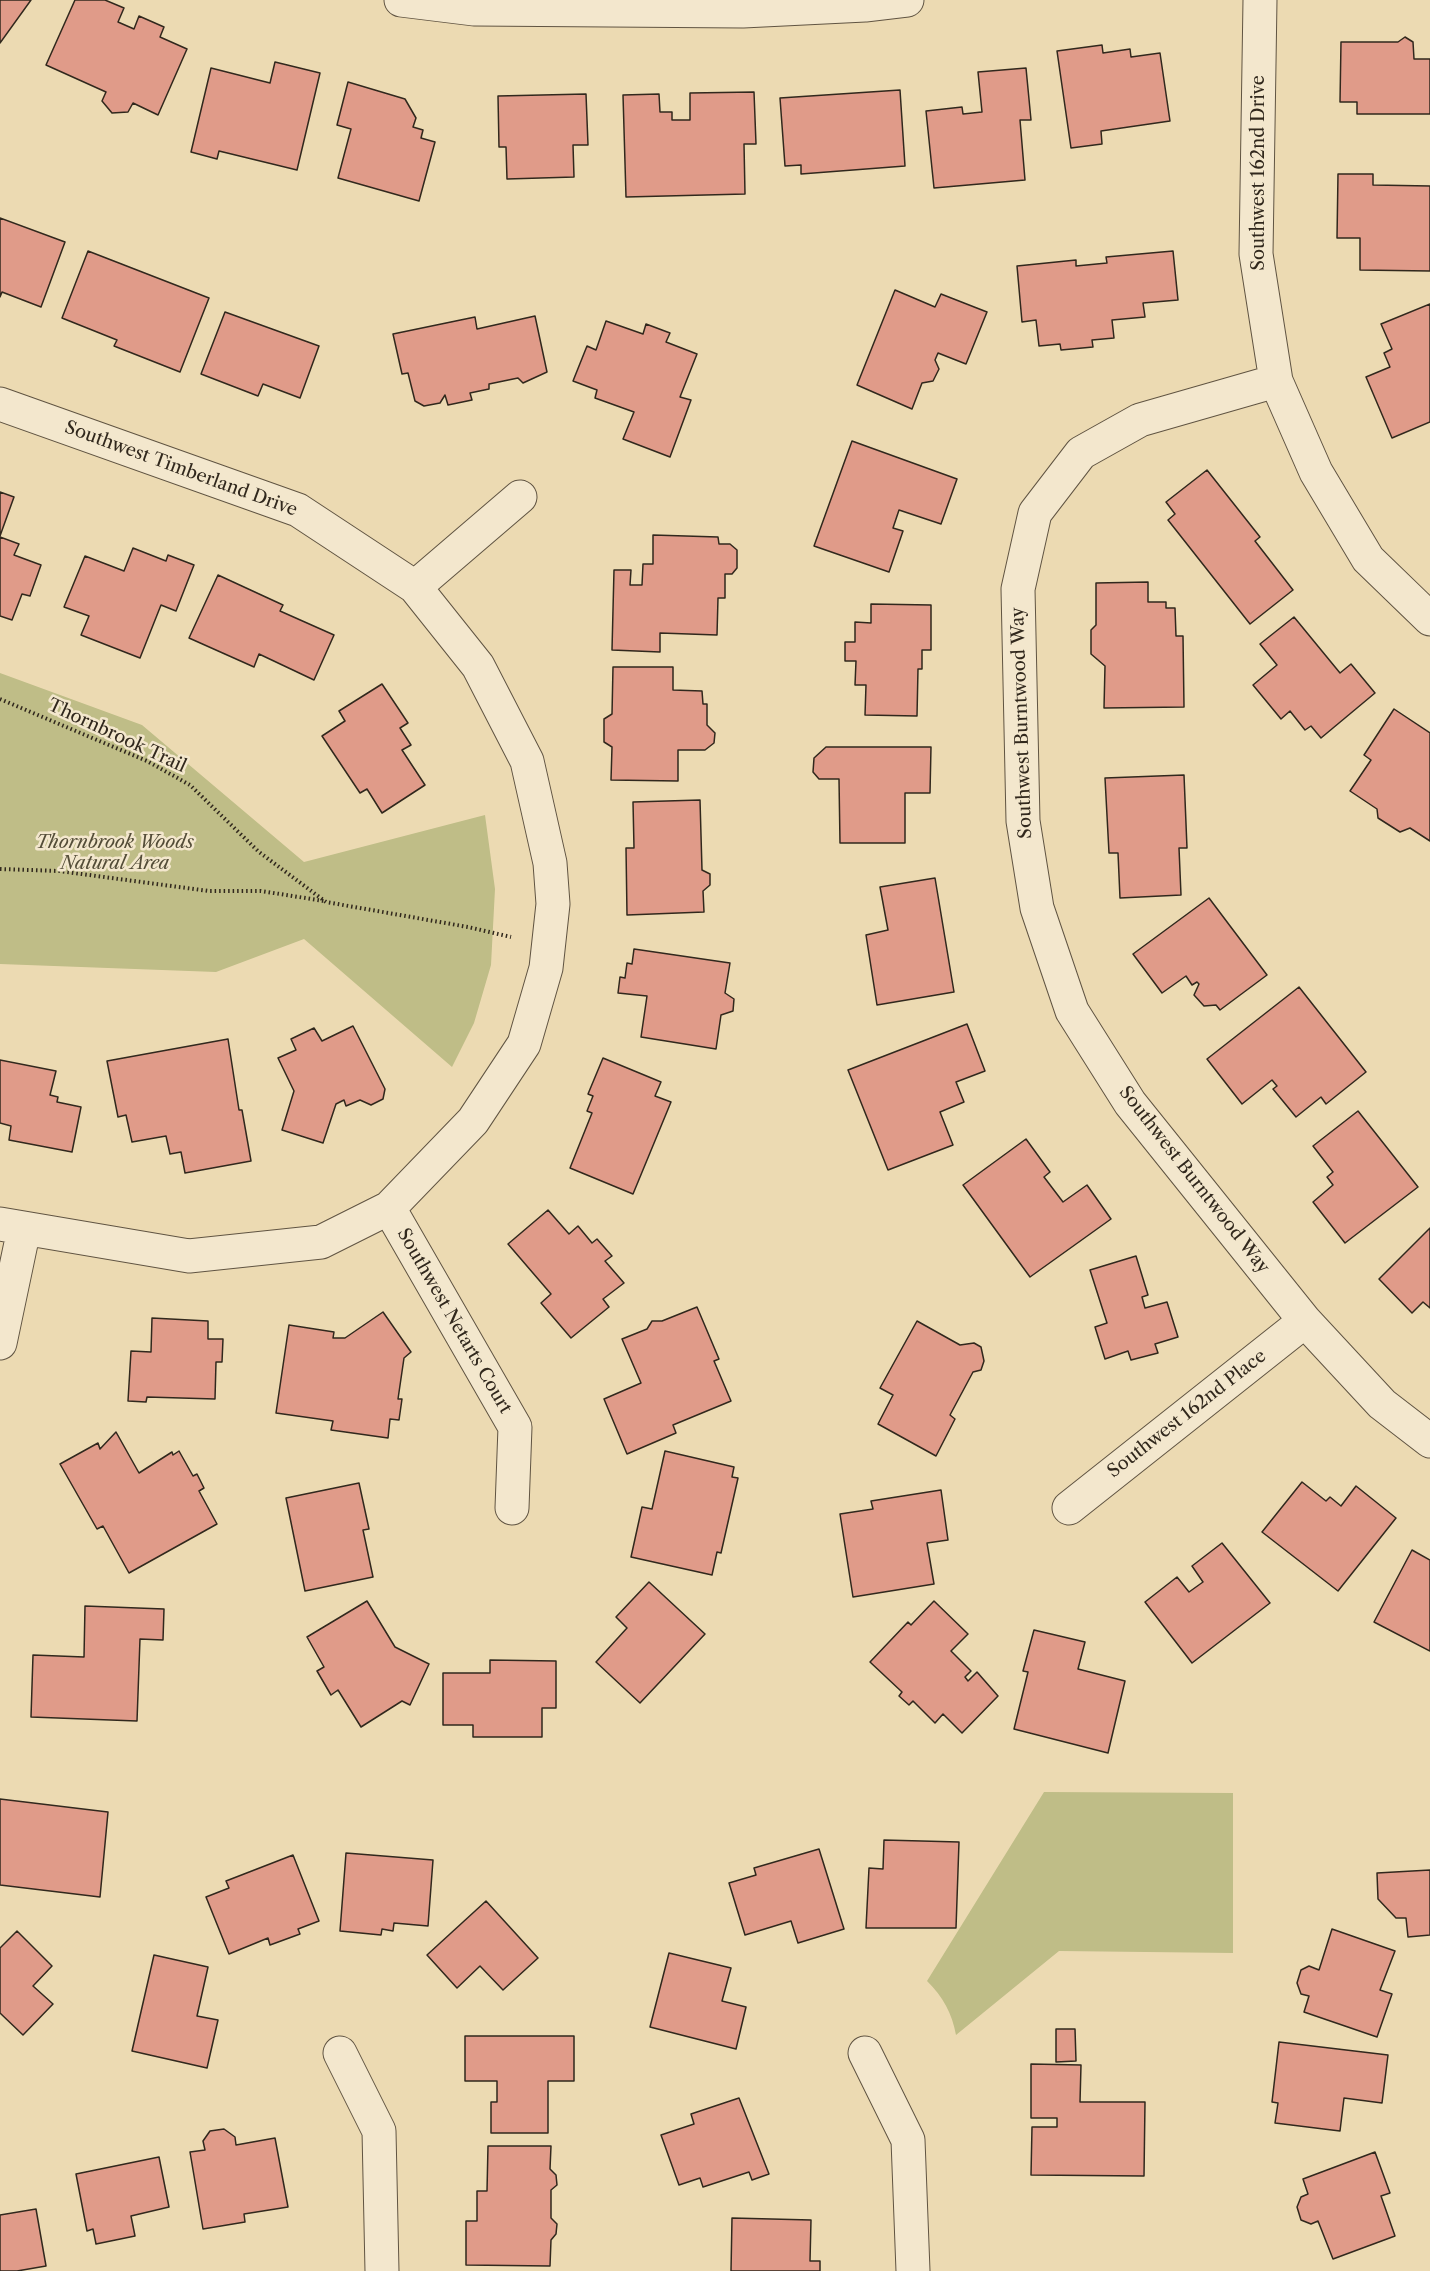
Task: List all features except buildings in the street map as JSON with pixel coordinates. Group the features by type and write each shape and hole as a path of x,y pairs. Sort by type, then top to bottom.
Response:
{"street":[{"path":"401,0 474,9 743,11 866,5 907,0"},
{"name":"Southwest 162nd Drive","path":"1260,0 1256,254 1276,381 1316,472 1368,559 1430,619"},
{"name":"Southwest Burntwood Way","path":"1276,381 1140,420 1081,453 1035,513 1018,589 1023,821 1037,909 1072,1011 1130,1103 1305,1321 1382,1404 1430,1440"},
{"name":"Southwest Timberland Drive","path":"0,404 298,510 416,587 478,666 527,761 550,863 553,904 546,968 524,1044 473,1121 388,1208 321,1242 189,1256 12,1227 0,1343"},
{"path":"416,587 520,497"},
{"name":"Southwest Netarts Court","path":"388,1208 515,1428 512,1508"},
{"name":"Southwest 162nd Place","path":"1069,1508 1305,1321"},
{"path":"340,2053 379,2131 382,2271"},
{"path":"865,2053 908,2140 913,2271"}],"path":[{"name":"Thornbrook Trail","path":"0,699 147,761 190,784 259,852 326,902"},
{"name":"Thornbrook Trail","path":"0,869 59,871 209,891 261,891 468,927 549,947"}],"green space":[{"name":"Thornbrook Woods Natural Area","path":"0,673 142,725 304,862 485,815 495,889 491,965 474,1023 452,1067 304,939 216,972 0,964"},
{"path":"1044,1792 1233,1793 1233,1953 1059,1951 956,2035 946,2006 927,1981"}]}
